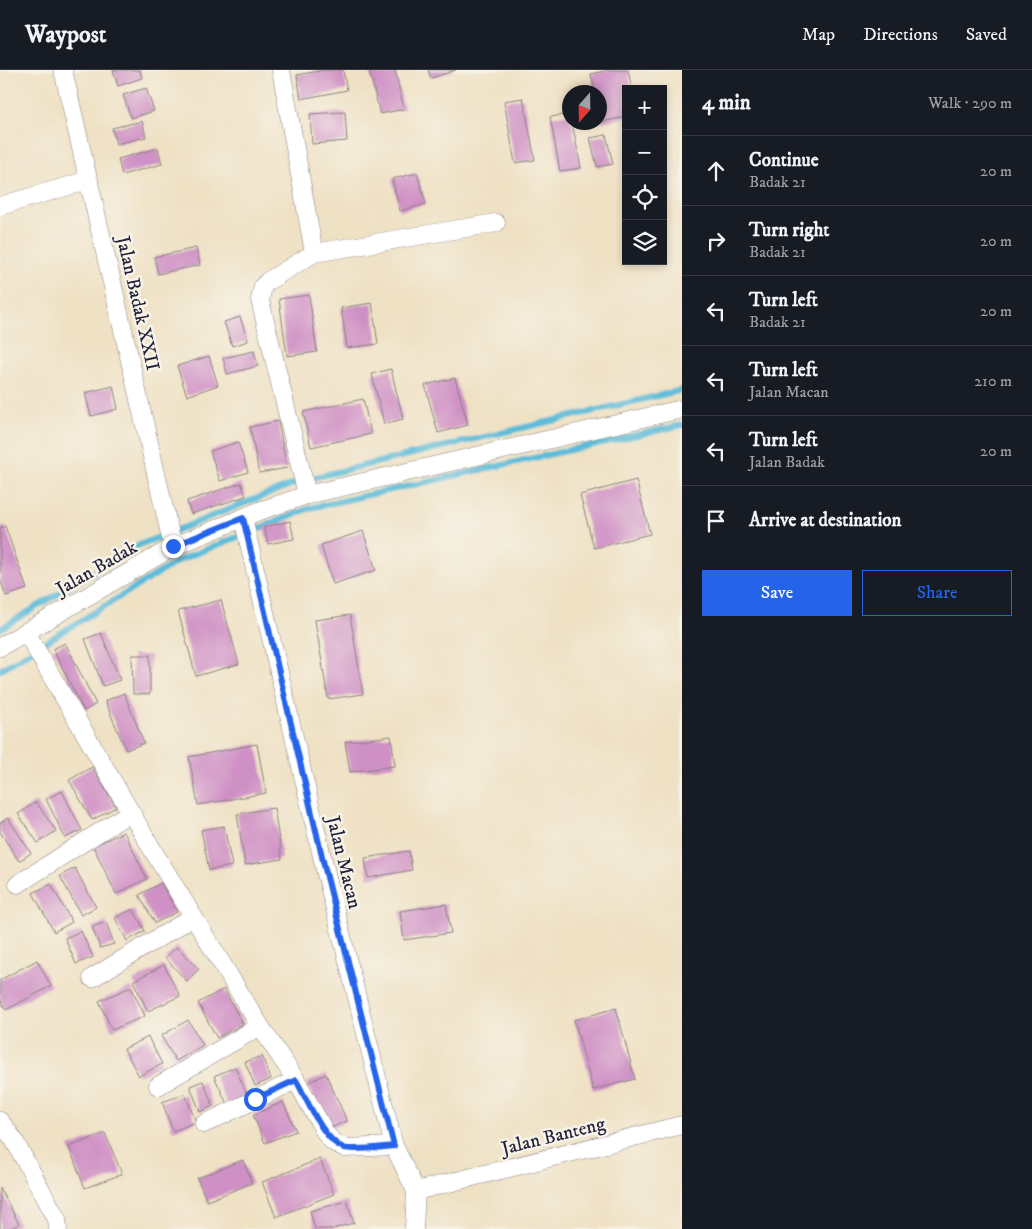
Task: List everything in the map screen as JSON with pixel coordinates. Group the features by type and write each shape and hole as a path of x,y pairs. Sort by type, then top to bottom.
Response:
{"street":[{"name":"Jalan Badak XXII","path":"63,70 173,546"},
{"path":"281,70 314,253"},
{"path":"0,206 89,180"},
{"path":"307,495 260,300 263,286 314,253 496,223"},
{"name":"Jalan Badak","path":"0,647 173,546 259,511 307,495 682,409"},
{"name":"Jalan Macan","path":"243,518 324,865 394,1146 416,1191"},
{"path":"26,632 130,812 260,1026 296,1080 326,1134 333,1142 345,1148 394,1146"},
{"path":"18,884 130,812"},
{"path":"92,978 193,917"},
{"path":"158,1086 260,1026"},
{"path":"204,1124 296,1080"},
{"path":"0,1121 14,1140 57,1219 58,1229"},
{"name":"Jalan Banteng","path":"416,1191 682,1125"},
{"path":"414,1229 416,1191"}],"building":[{"path":"113,70 140,70 142,78 118,86"},
{"path":"324,70 343,70 347,90 301,99 297,75"},
{"path":"369,70 395,70 404,109 380,114"},
{"path":"428,70 456,70 431,78"},
{"path":"609,70 628,70 631,85 622,85 622,118 607,121 607,85 593,85 591,74"},
{"path":"146,88 154,111 131,118 123,95"},
{"path":"523,98 535,160 515,163 504,101"},
{"path":"345,112 347,141 312,144 310,114"},
{"path":"562,115 562,130 574,130 581,168 560,171 550,117"},
{"path":"142,121 146,137 116,144 112,128"},
{"path":"606,135 613,164 597,167 590,138"},
{"path":"158,148 162,164 122,175 118,159"},
{"path":"417,173 426,204 400,211 392,179"},
{"path":"196,248 200,265 158,274 154,257"},
{"path":"309,295 317,352 287,356 279,299"},
{"path":"372,303 378,344 347,348 341,308"},
{"path":"240,317 248,341 232,346 224,322"},
{"path":"254,351 258,366 227,374 223,358"},
{"path":"209,356 218,385 187,396 177,366"},
{"path":"391,369 403,419 384,424 372,374"},
{"path":"455,378 468,425 438,433 425,385"},
{"path":"113,386 118,409 91,416 85,393"},
{"path":"363,399 371,434 311,447 303,412"},
{"path":"278,421 287,468 259,473 250,427"},
{"path":"238,442 248,472 220,481 210,451"},
{"path":"636,480 650,534 594,548 580,495"},
{"path":"241,483 246,496 191,514 187,501"},
{"path":"290,521 294,539 268,544 264,527"},
{"path":"5,526 27,589 6,596 0,579 0,528"},
{"path":"363,531 376,570 333,584 321,545"},
{"path":"221,600 239,664 196,676 178,611"},
{"path":"350,615 363,694 328,699 315,620"},
{"path":"101,633 120,680 103,686 85,639"},
{"path":"65,643 96,704 84,711 53,649"},
{"path":"132,655 150,655 150,694 133,694"},
{"path":"124,693 144,743 126,750 105,701"},
{"path":"391,736 395,766 350,772 345,742"},
{"path":"257,744 266,793 198,805 189,757"},
{"path":"92,767 116,807 92,820 69,780"},
{"path":"62,791 82,830 65,838 46,799"},
{"path":"36,802 56,831 38,843 18,814"},
{"path":"274,808 282,859 245,865 237,814"},
{"path":"8,818 31,853 19,861 0,832 0,823"},
{"path":"224,826 232,866 209,870 201,830"},
{"path":"124,832 147,879 116,894 93,846"},
{"path":"409,851 412,870 368,878 365,858"},
{"path":"75,868 96,907 81,915 60,876"},
{"path":"161,883 177,912 155,923 139,895"},
{"path":"51,884 72,922 54,932 33,893"},
{"path":"446,904 451,933 404,940 400,911"},
{"path":"133,909 145,931 127,941 115,918"},
{"path":"106,922 114,944 100,948 92,927"},
{"path":"81,931 93,957 76,964 65,938"},
{"path":"177,947 199,969 187,981 165,958"},
{"path":"37,960 51,986 6,1010 0,999 0,980"},
{"path":"164,965 180,996 148,1011 133,981"},
{"path":"131,987 145,1016 112,1030 99,1001"},
{"path":"224,989 243,1024 217,1038 198,1003"},
{"path":"616,1008 635,1079 593,1090 574,1020"},
{"path":"188,1020 203,1045 176,1061 161,1036"},
{"path":"148,1037 162,1064 139,1076 124,1049"},
{"path":"262,1056 271,1079 255,1086 245,1062"},
{"path":"235,1067 248,1097 228,1106 214,1076"},
{"path":"326,1074 347,1121 328,1129 307,1083"},
{"path":"203,1081 213,1106 200,1112 190,1086"},
{"path":"185,1094 196,1122 173,1131 162,1102"},
{"path":"283,1102 296,1131 265,1143 253,1115"},
{"path":"105,1133 122,1174 85,1188 69,1147"},
{"path":"320,1159 334,1194 276,1217 262,1182"},
{"path":"243,1160 252,1183 207,1201 197,1178"},
{"path":"0,1188 19,1224 10,1229 0,1229"},
{"path":"347,1201 354,1223 332,1229 315,1229 310,1211"}],"waterway":[{"path":"0,629 139,545 303,480 682,390"},
{"path":"0,670 180,560 310,508 682,425"}],"route":[{"path":"173,546 243,518 248,547 324,865 394,1146 345,1148 333,1142 326,1134 296,1080 255,1099"}]}
